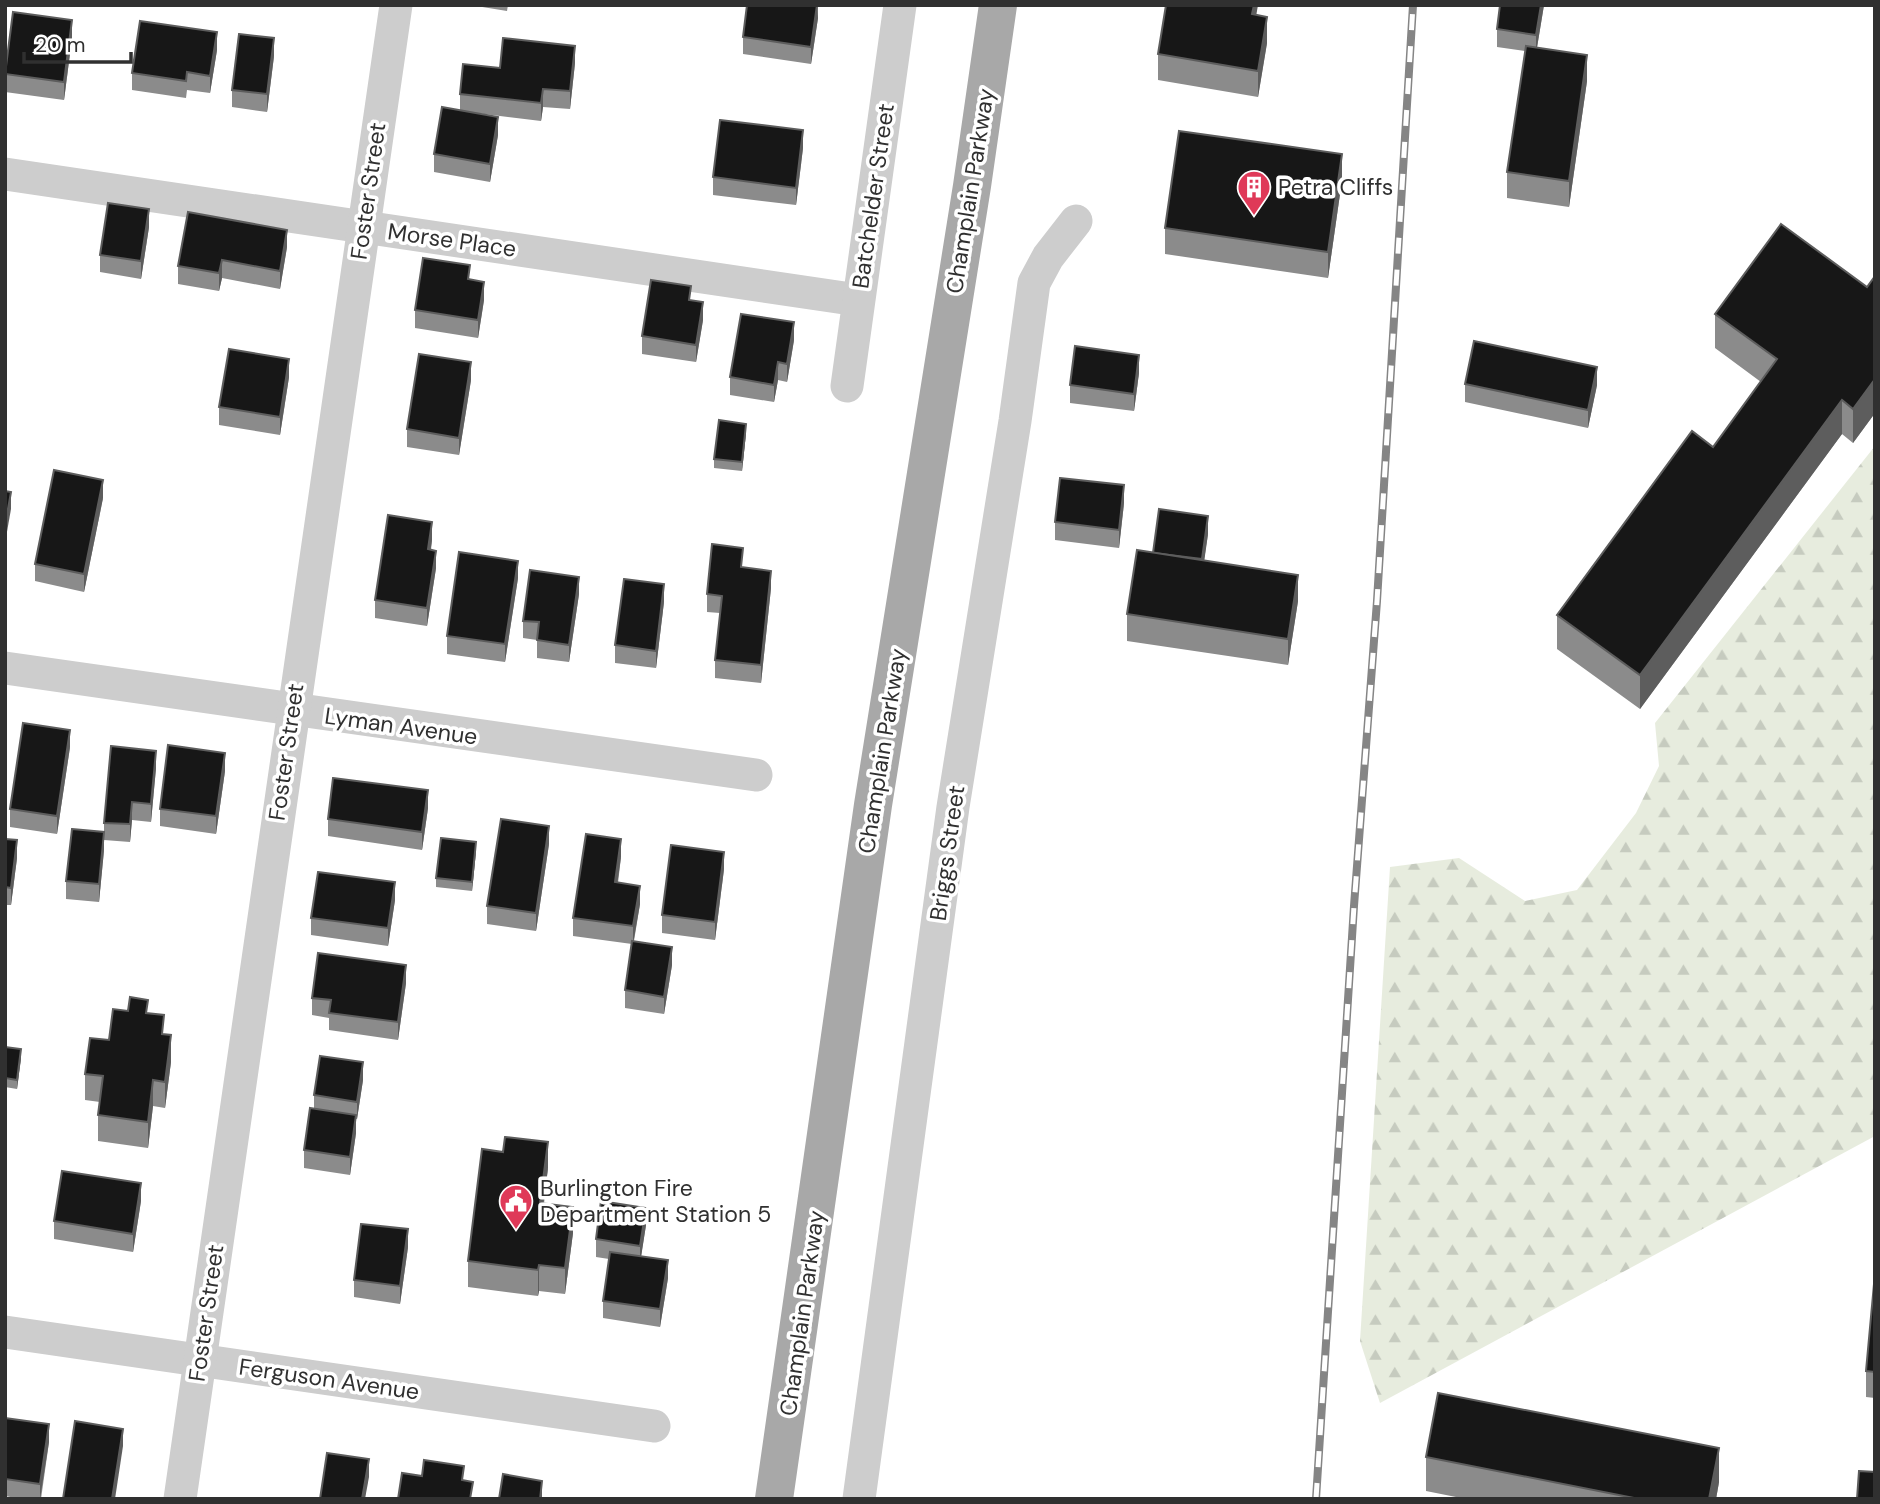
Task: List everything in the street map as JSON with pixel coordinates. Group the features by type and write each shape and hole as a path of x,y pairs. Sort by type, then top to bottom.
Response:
{"main road":[{"name":"Champlain Parkway","path":"774,1499 873,805 972,186 998,5"}],"street":[{"name":"Foster Street","path":"180,1499 396,5"},
{"name":"Batchelder Street","path":"847,386 900,5"},
{"name":"Morse Place","path":"5,174 858,300"},
{"name":"Briggs Street","path":"859,1499 955,794 1015,421 1034,283 1048,257 1076,221"},
{"name":"Lyman Avenue","path":"5,668 756,775"},
{"name":"Ferguson Avenue","path":"5,1332 654,1426"}],"green space":[{"path":"1875,446 1875,1136 1380,1403 1360,1341 1390,867 1459,858 1525,901 1577,890 1636,813 1659,766 1655,723"}],"building":[{"path":"747,5 817,5 811,47 743,37"},
{"path":"1166,5 1254,5 1252,14 1267,17 1258,71 1158,54"},
{"path":"1500,5 1541,5 1536,35 1497,29"},
{"path":"13,12 72,20 64,82 5,74"},
{"path":"140,21 217,32 210,76 187,72 186,81 132,73"},
{"path":"239,34 274,38 267,94 232,90"},
{"path":"503,38 575,46 570,91 543,89 541,103 460,94 463,64 500,68"},
{"path":"1526,46 1587,55 1569,181 1507,172"},
{"path":"442,107 498,117 490,164 434,154"},
{"path":"720,120 803,130 796,188 713,177"},
{"name":"Petra Cliffs","path":"1179,131 1342,154 1328,252 1165,228"},
{"path":"108,203 149,209 141,261 100,255"},
{"path":"188,212 287,230 280,271 222,260 219,273 178,266"},
{"path":"1781,224 1867,287 1875,276 1875,379 1853,409 1842,400 1640,675 1557,615 1692,431 1713,447 1777,359 1715,314"},
{"path":"423,258 470,265 468,279 484,282 478,320 415,310"},
{"path":"651,280 691,286 689,300 703,302 696,345 642,336"},
{"path":"741,314 794,322 787,364 778,362 774,385 730,377"},
{"path":"1474,341 1597,367 1588,410 1465,384"},
{"path":"1075,346 1139,355 1134,394 1070,385"},
{"path":"229,349 289,359 280,417 219,407"},
{"path":"419,354 471,362 459,438 407,429"},
{"path":"719,420 746,424 742,462 714,459"},
{"path":"54,470 103,480 84,574 35,564"},
{"path":"1060,478 1124,485 1119,530 1055,522"},
{"path":"5,491 11,492 5,526"},
{"path":"1159,509 1208,516 1202,559 1153,553"},
{"path":"388,515 432,522 428,549 436,551 427,608 375,600"},
{"path":"712,544 743,548 741,567 771,571 761,665 715,660 722,596 707,594"},
{"path":"1137,550 1298,575 1288,639 1127,614"},
{"path":"459,552 518,561 505,644 447,636"},
{"path":"530,570 579,577 569,645 537,640 539,622 523,621"},
{"path":"624,579 664,584 656,651 615,645"},
{"path":"23,723 70,730 57,816 10,809"},
{"path":"168,745 225,753 216,816 160,809"},
{"path":"111,746 156,751 151,804 132,802 130,824 104,823"},
{"path":"333,778 428,790 422,832 328,819"},
{"path":"501,819 549,826 536,913 487,906"},
{"path":"72,829 104,832 99,884 66,881"},
{"path":"586,834 621,839 615,882 640,886 633,926 573,918"},
{"path":"441,838 476,842 472,882 436,878"},
{"path":"5,839 17,840 11,888 5,887"},
{"path":"671,845 724,852 715,922 662,915"},
{"path":"318,872 395,882 388,928 311,918"},
{"path":"632,941 672,947 664,997 625,990"},
{"path":"318,953 406,965 398,1022 329,1013 331,1000 312,998"},
{"path":"130,997 148,1000 146,1013 164,1015 162,1034 171,1035 165,1082 153,1080 148,1122 98,1115 103,1076 85,1074 90,1038 109,1040 113,1009 128,1011"},
{"path":"5,1047 21,1049 17,1080 5,1078"},
{"path":"320,1056 363,1062 357,1102 314,1095"},
{"path":"310,1108 356,1115 350,1157 304,1150"},
{"name":"Burlington Fire Department Station 5","path":"505,1137 548,1142 540,1203 573,1207 565,1268 539,1265 538,1270 468,1261 482,1149 503,1152"},
{"path":"62,1171 141,1183 133,1234 54,1221"},
{"path":"601,1201 646,1208 640,1246 596,1239"},
{"path":"361,1224 408,1229 400,1286 354,1280"},
{"path":"610,1252 668,1260 660,1309 603,1301"},
{"path":"1875,1273 1875,1372 1866,1371"},
{"path":"1438,1393 1719,1448 1709,1499 1639,1499 1426,1457"},
{"path":"5,1418 49,1424 40,1484 5,1479"},
{"path":"75,1421 123,1429 112,1499 63,1499"},
{"path":"327,1453 369,1459 362,1499 320,1499"},
{"path":"424,1460 464,1466 462,1480 473,1482 470,1499 398,1499 402,1473 422,1476"},
{"path":"1859,1471 1875,1472 1875,1499 1857,1499"},
{"path":"503,1474 542,1481 540,1499 499,1499"}],"railway":[{"path":"1316,1499 1354,906 1377,601 1413,5"}],"place":[{"name":"Petra Cliffs","path":"1254,217"},
{"name":"Burlington Fire Department Station 5","path":"516,1231"}]}
